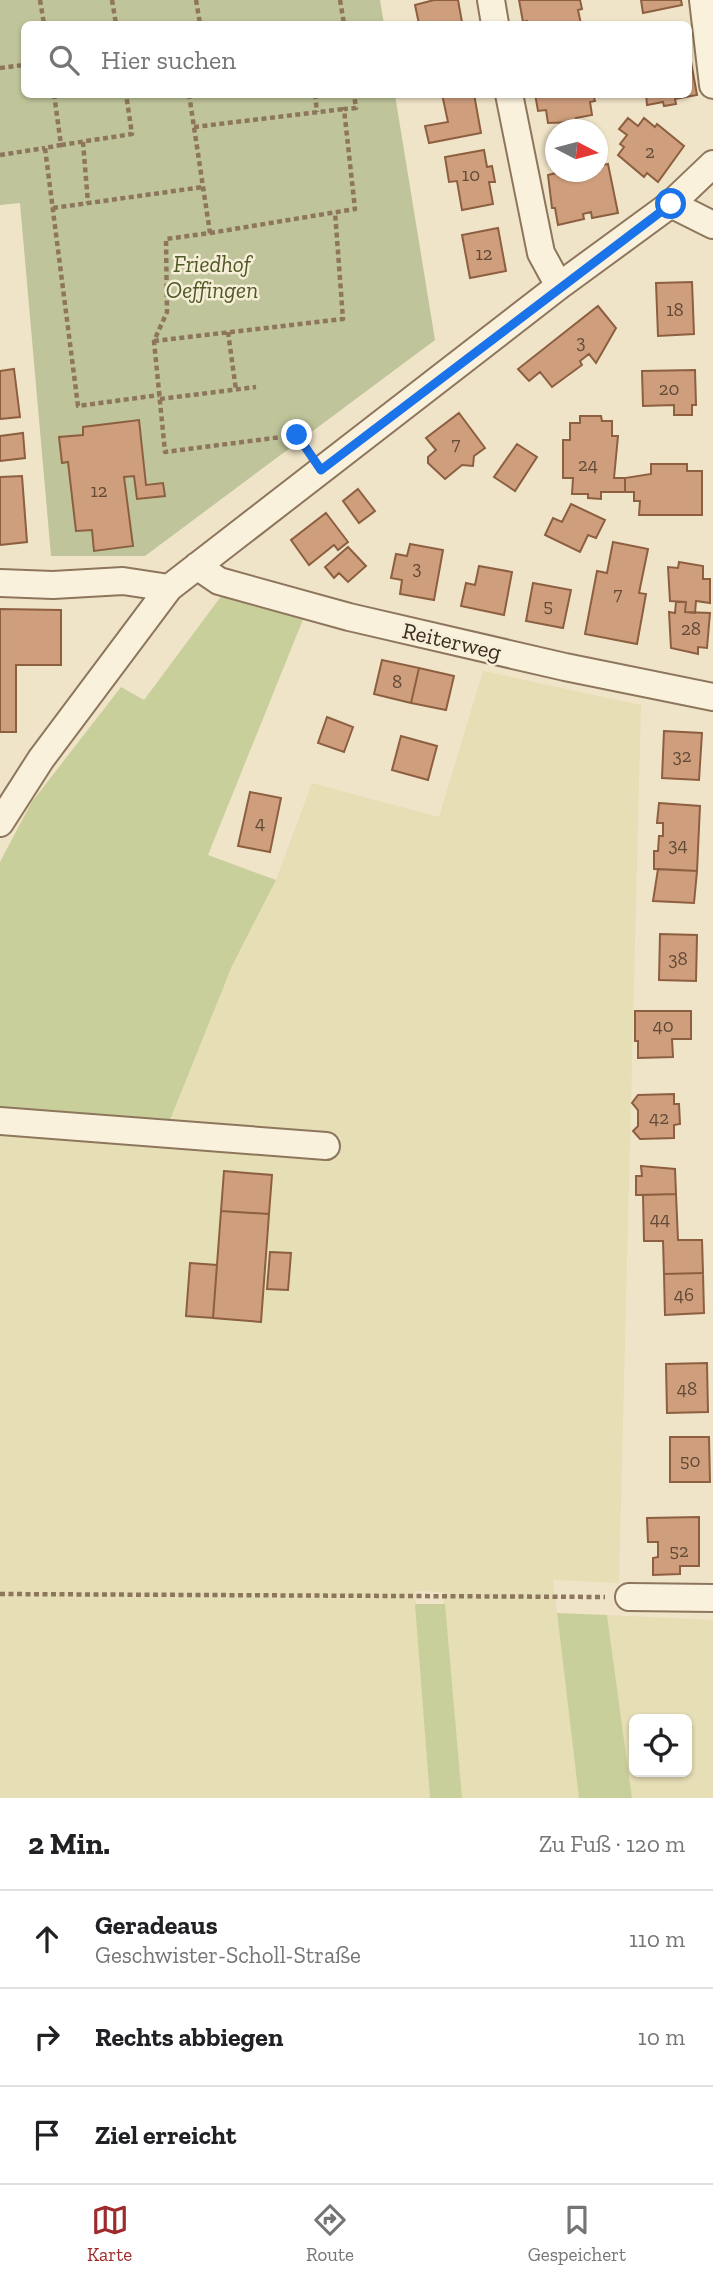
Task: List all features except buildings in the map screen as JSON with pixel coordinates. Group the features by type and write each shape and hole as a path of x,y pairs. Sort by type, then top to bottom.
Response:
{"street":[{"path":"491,0 494,21"},
{"path":"703,0 713,85"},
{"path":"510,98 541,253 559,286"},
{"path":"0,823 41,759 169,588 559,286 671,204 713,164"},
{"path":"671,204 713,225"},
{"name":"Reiterweg","path":"197,566 219,581 349,617 565,667 713,696"},
{"path":"0,583 53,585 123,580 169,588"},
{"path":"0,1121 326,1146"},
{"path":"629,1597 713,1598"}],"path":[{"path":"40,0 44,21"},
{"path":"112,0 116,21"},
{"path":"196,0 200,21"},
{"path":"340,0 344,21"},
{"path":"0,68 21,65"},
{"path":"55,98 61,145"},
{"path":"0,155 132,134 127,98"},
{"path":"190,98 210,233"},
{"path":"315,98 317,112"},
{"path":"194,127 356,108 355,98"},
{"path":"321,470 297,435 165,452 154,341 167,312 166,239 355,209 344,109"},
{"path":"83,142 88,203"},
{"path":"46,148 78,406 257,387"},
{"path":"53,208 202,187"},
{"path":"154,341 343,319 335,212"},
{"path":"228,332 236,390"},
{"path":"0,1594 629,1597"}],"shaded area":[{"path":"483,671 641,705 619,1583 553,1580 579,1798 462,1798 443,1592 415,1591 430,1798 0,1798 0,1133 337,1154 342,1138 256,1126 170,1120 232,966 276,880 312,783 439,817"},
{"path":"607,1615 713,1620 713,1798 632,1798 629,1777 692,1777 692,1714 629,1714 629,1776"}],"green space":[{"name":"Friedhof Oeffingen","path":"0,0 380,0 384,21 21,21 21,98 395,98 435,340 145,556 51,556 20,203 0,205"},
{"path":"222,595 304,617 208,855 276,880 232,966 170,1120 0,1112 0,862 31,803 121,687 144,700"},
{"path":"415,1604 445,1604 462,1798 430,1798"},
{"path":"557,1613 607,1615 632,1798 579,1798"}],"route":[{"path":"297,435 321,470 559,286 671,204"}]}
